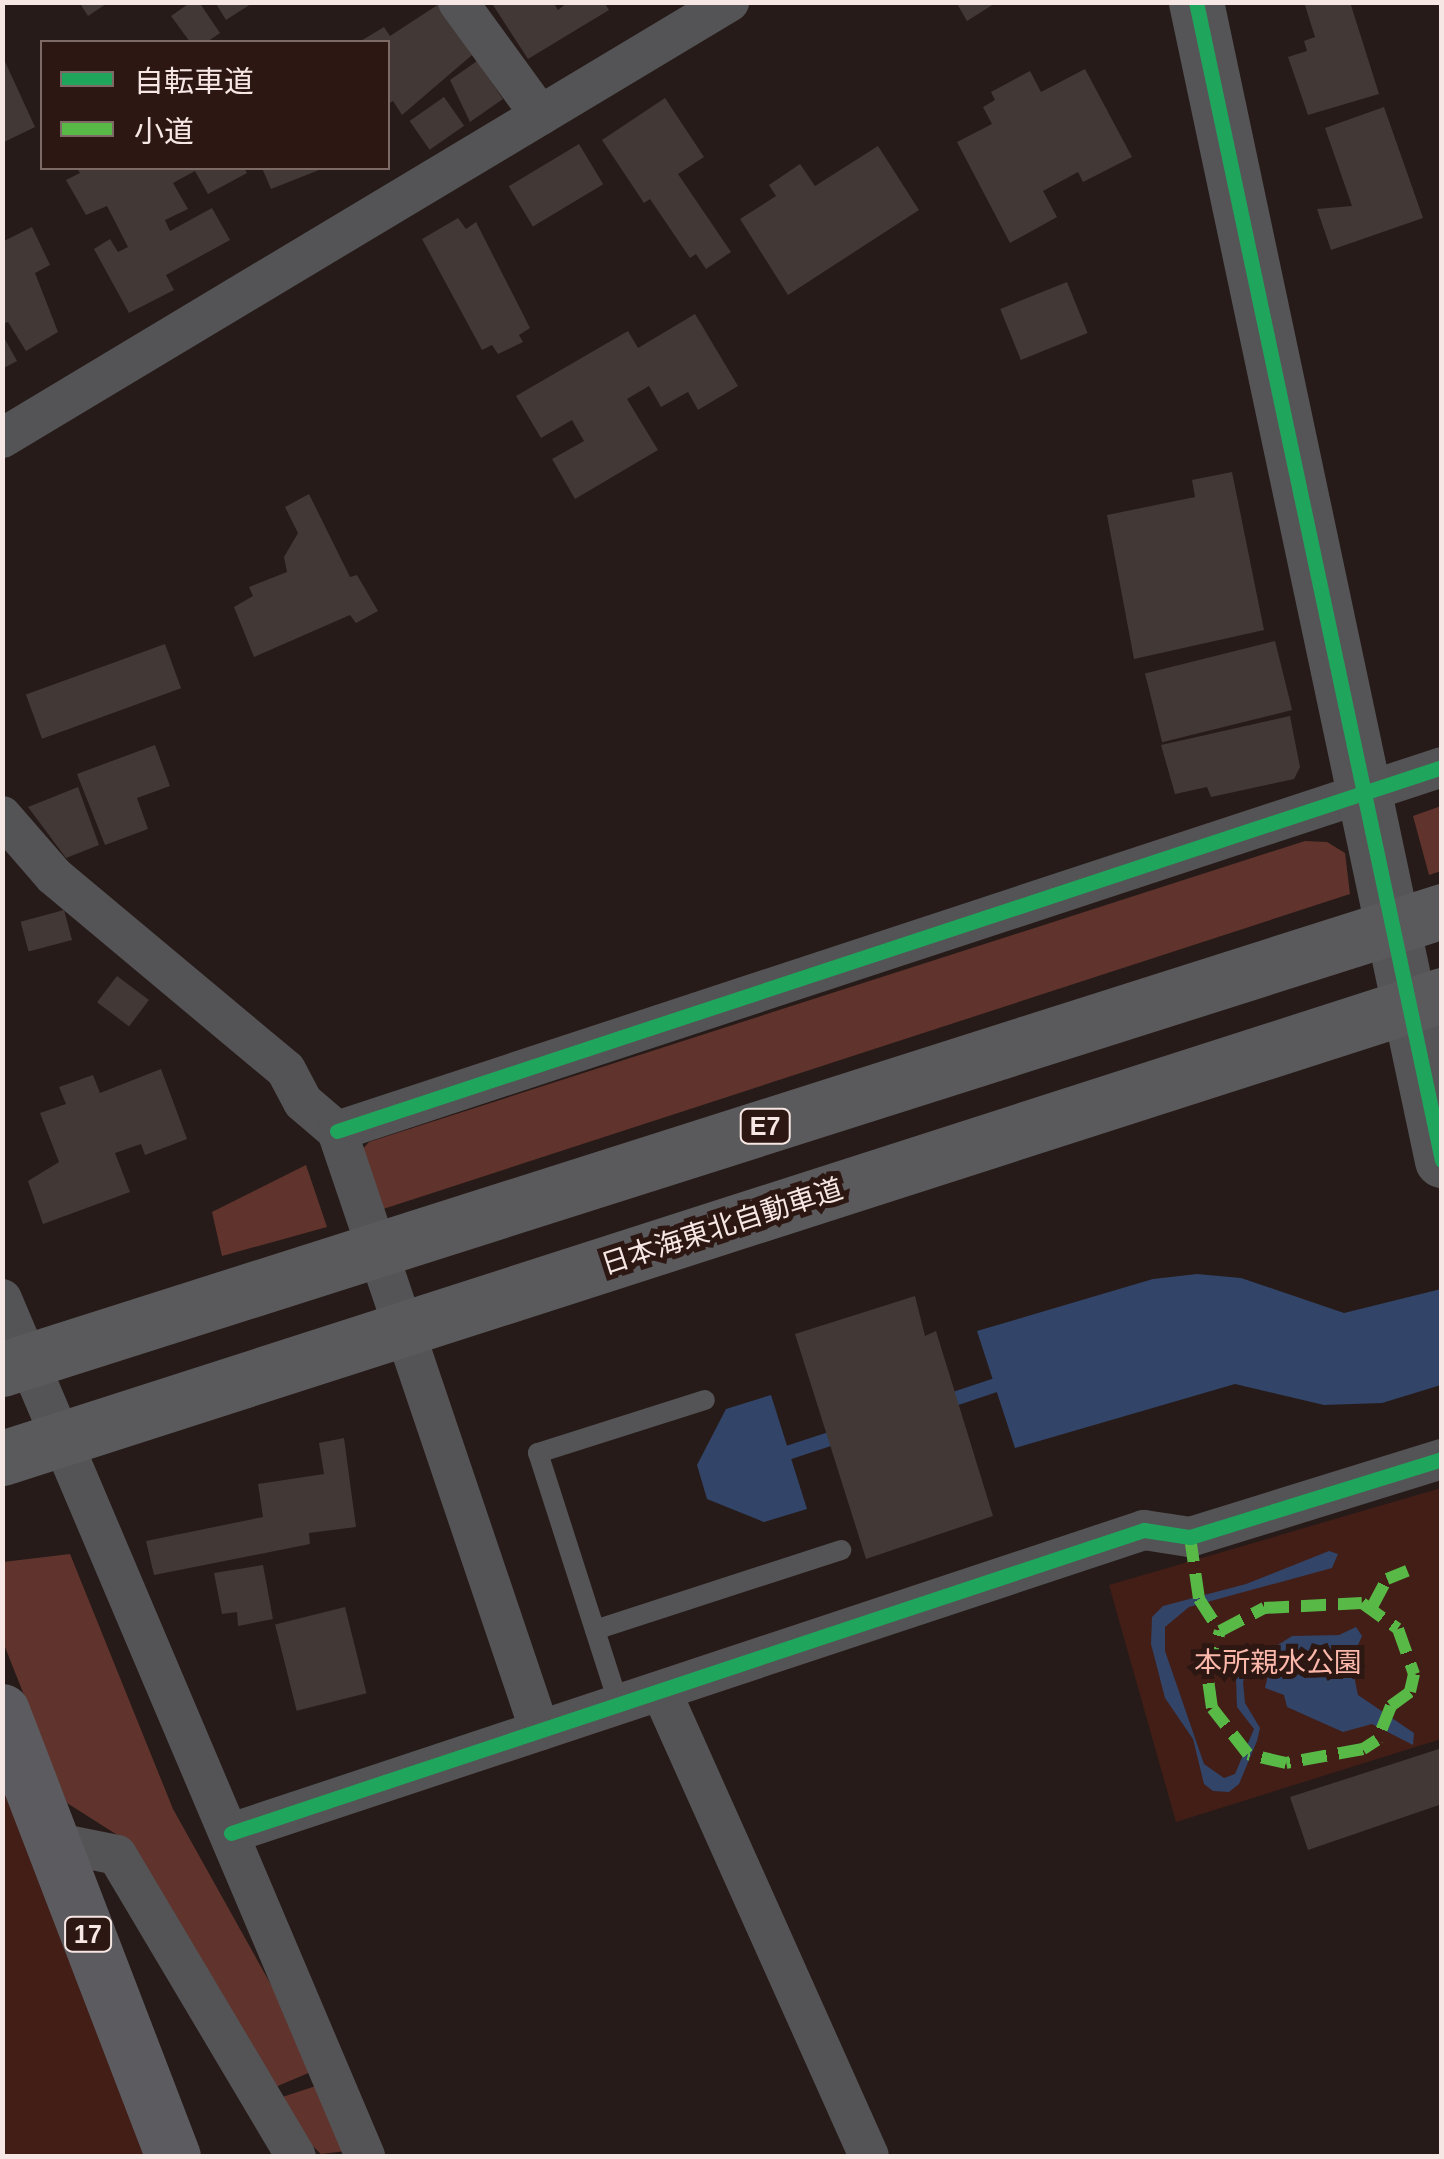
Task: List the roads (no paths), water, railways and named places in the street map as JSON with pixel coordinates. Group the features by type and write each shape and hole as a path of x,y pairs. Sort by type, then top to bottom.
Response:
{"highway":[{"name":"E7","path":"2,1369 1442,912"},
{"name":"日本海東北自動車道","path":"2,1458 1442,996"}],"main road":[{"name":"17","path":"2,1710 173,2156"}],"street":[{"path":"458,2 540,116"},
{"path":"2,438 729,2"},
{"path":"1196,2 1442,1160"},
{"path":"337,1131 1442,767"},
{"path":"2,816 54,876 286,1070 303,1102 337,1131 540,1732"},
{"path":"2,1298 365,2156"},
{"path":"231,1833 1144,1530 1190,1536 1442,1459"},
{"path":"661,1691 869,2156"},
{"path":"53,1842 118,1854 296,2156"}],"lane":[{"path":"619,1705 538,1454 706,1400"},
{"path":"595,1630 841,1550"}],"water":[{"path":"1197,1274 1241,1278 1344,1313 1441,1289 1441,1385 1382,1403 1324,1405 1235,1384 1015,1448 977,1331 1153,1279"},
{"path":"771,1395 807,1509 764,1522 707,1499 697,1465 726,1409"},
{"path":"1329,1551 1338,1554 1332,1568 1189,1607 1165,1627 1165,1651 1204,1764 1224,1778 1235,1774 1254,1729 1237,1707 1236,1678 1249,1648 1270,1650 1292,1636 1339,1635 1356,1627 1362,1636 1351,1661 1358,1695 1414,1733 1413,1745 1372,1724 1343,1732 1287,1707 1284,1695 1265,1688 1270,1666 1264,1656 1252,1656 1243,1682 1245,1703 1260,1728 1257,1741 1239,1784 1229,1792 1213,1791 1204,1784 1193,1739 1165,1698 1151,1644 1152,1617 1163,1606 1246,1584"}],"waterway":[{"path":"939,1404 1008,1381"},
{"path":"772,1458 842,1435"}],"park label":[{"name":"本所親水公園","path":"1278,1663"}]}
